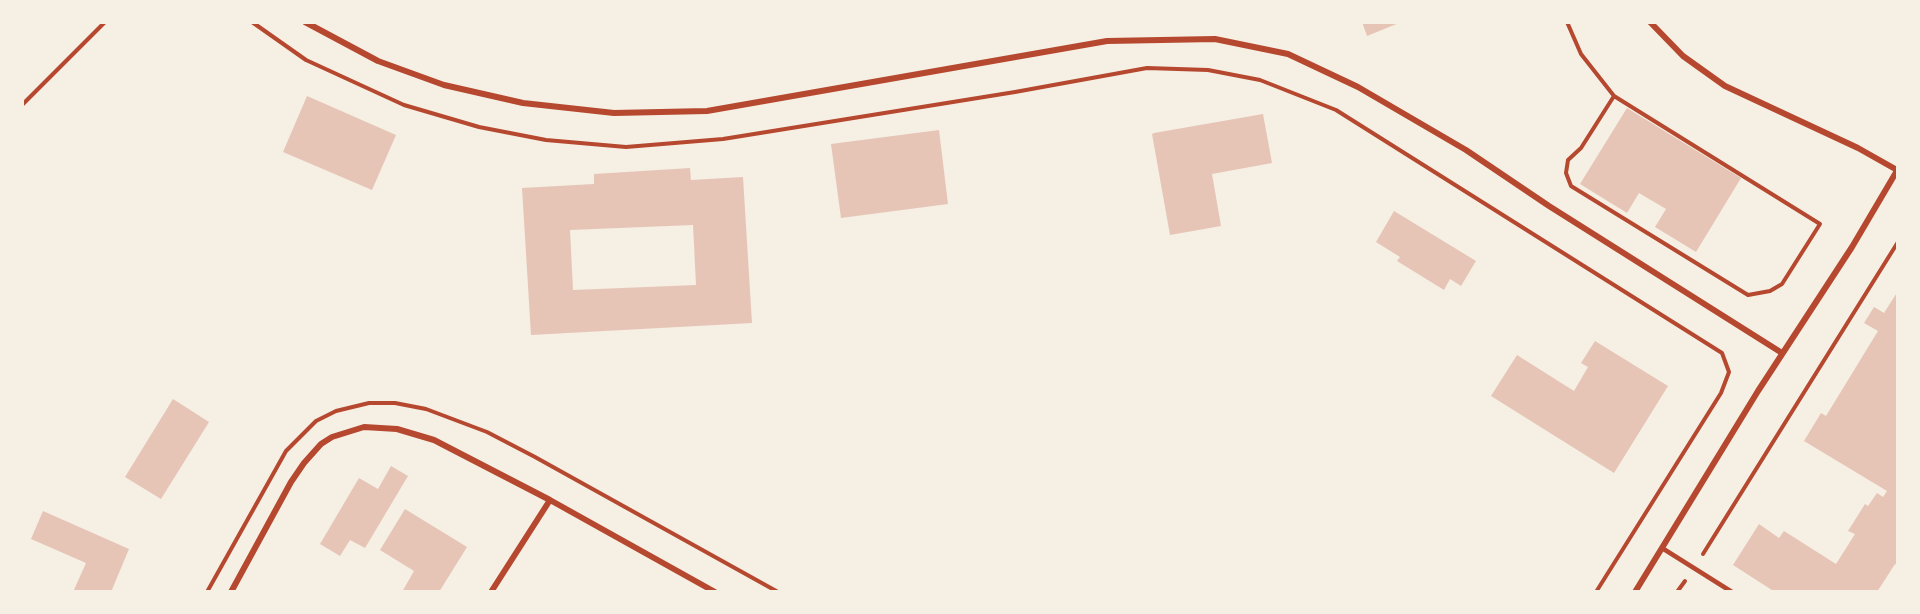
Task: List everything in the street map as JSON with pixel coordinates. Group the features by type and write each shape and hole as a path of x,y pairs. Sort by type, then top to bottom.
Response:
{"street":[{"path":"305,22 378,61 444,86 523,104 614,113 707,111 1107,41 1215,39 1288,54 1358,87 1466,150 1782,353"},
{"path":"1635,591 1782,353 1852,247 1897,170 1858,148 1725,86 1683,56 1650,22"},
{"path":"231,591 291,482 321,444 344,432 364,427 397,429 434,440 550,500 715,591"},
{"path":"491,591 550,500"}],"lane":[{"path":"1662,548 1732,591"}],"path":[{"path":"22,105 105,22"},
{"path":"252,22 306,60 404,105 479,127 546,140 626,147 723,139 1015,92 1147,68 1208,70 1260,80 1336,110 1722,353 1729,372 1721,393 1596,591"},
{"path":"1567,22 1581,54 1614,96 1820,224 1782,284 1770,291 1748,295 1571,186 1566,173 1568,160 1581,148 1614,96"},
{"path":"1694,567 1898,242"},
{"path":"207,591 286,451 316,421 336,411 369,403 395,403 426,409 487,432 778,591"}],"building":[{"path":"1362,22 1399,22 1399,23 1367,36"},
{"path":"307,96 396,135 372,190 283,152"},
{"path":"1627,108 1741,178 1696,252 1655,227 1666,209 1639,193 1627,213 1580,184"},
{"path":"1263,114 1272,163 1212,174 1221,226 1170,235 1152,134"},
{"path":"939,130 948,204 841,218 831,144"},
{"path":"690,168 691,180 743,177 752,323 531,335 522,188 594,184 594,174","holes":["693,225 696,285 573,290 570,230"]},
{"path":"1394,211 1476,261 1461,286 1450,279 1444,290 1397,261 1400,257 1376,242"},
{"path":"1898,291 1898,566 1895,564 1877,592 1775,592 1733,565 1759,524 1779,538 1784,531 1836,564 1855,534 1848,531 1865,504 1868,506 1877,493 1883,497 1887,491 1804,441 1821,413 1826,416 1878,331 1864,323 1874,307 1884,313"},
{"path":"1595,341 1668,386 1614,473 1491,396 1517,355 1574,391 1588,367 1581,363"},
{"path":"173,399 209,422 161,499 125,477"},
{"path":"391,466 408,476 365,548 350,540 340,556 320,544 359,478 378,489"},
{"path":"405,509 467,547 439,592 402,592 414,571 380,550"},
{"path":"43,511 129,549 111,592 73,592 86,563 31,539"}]}
